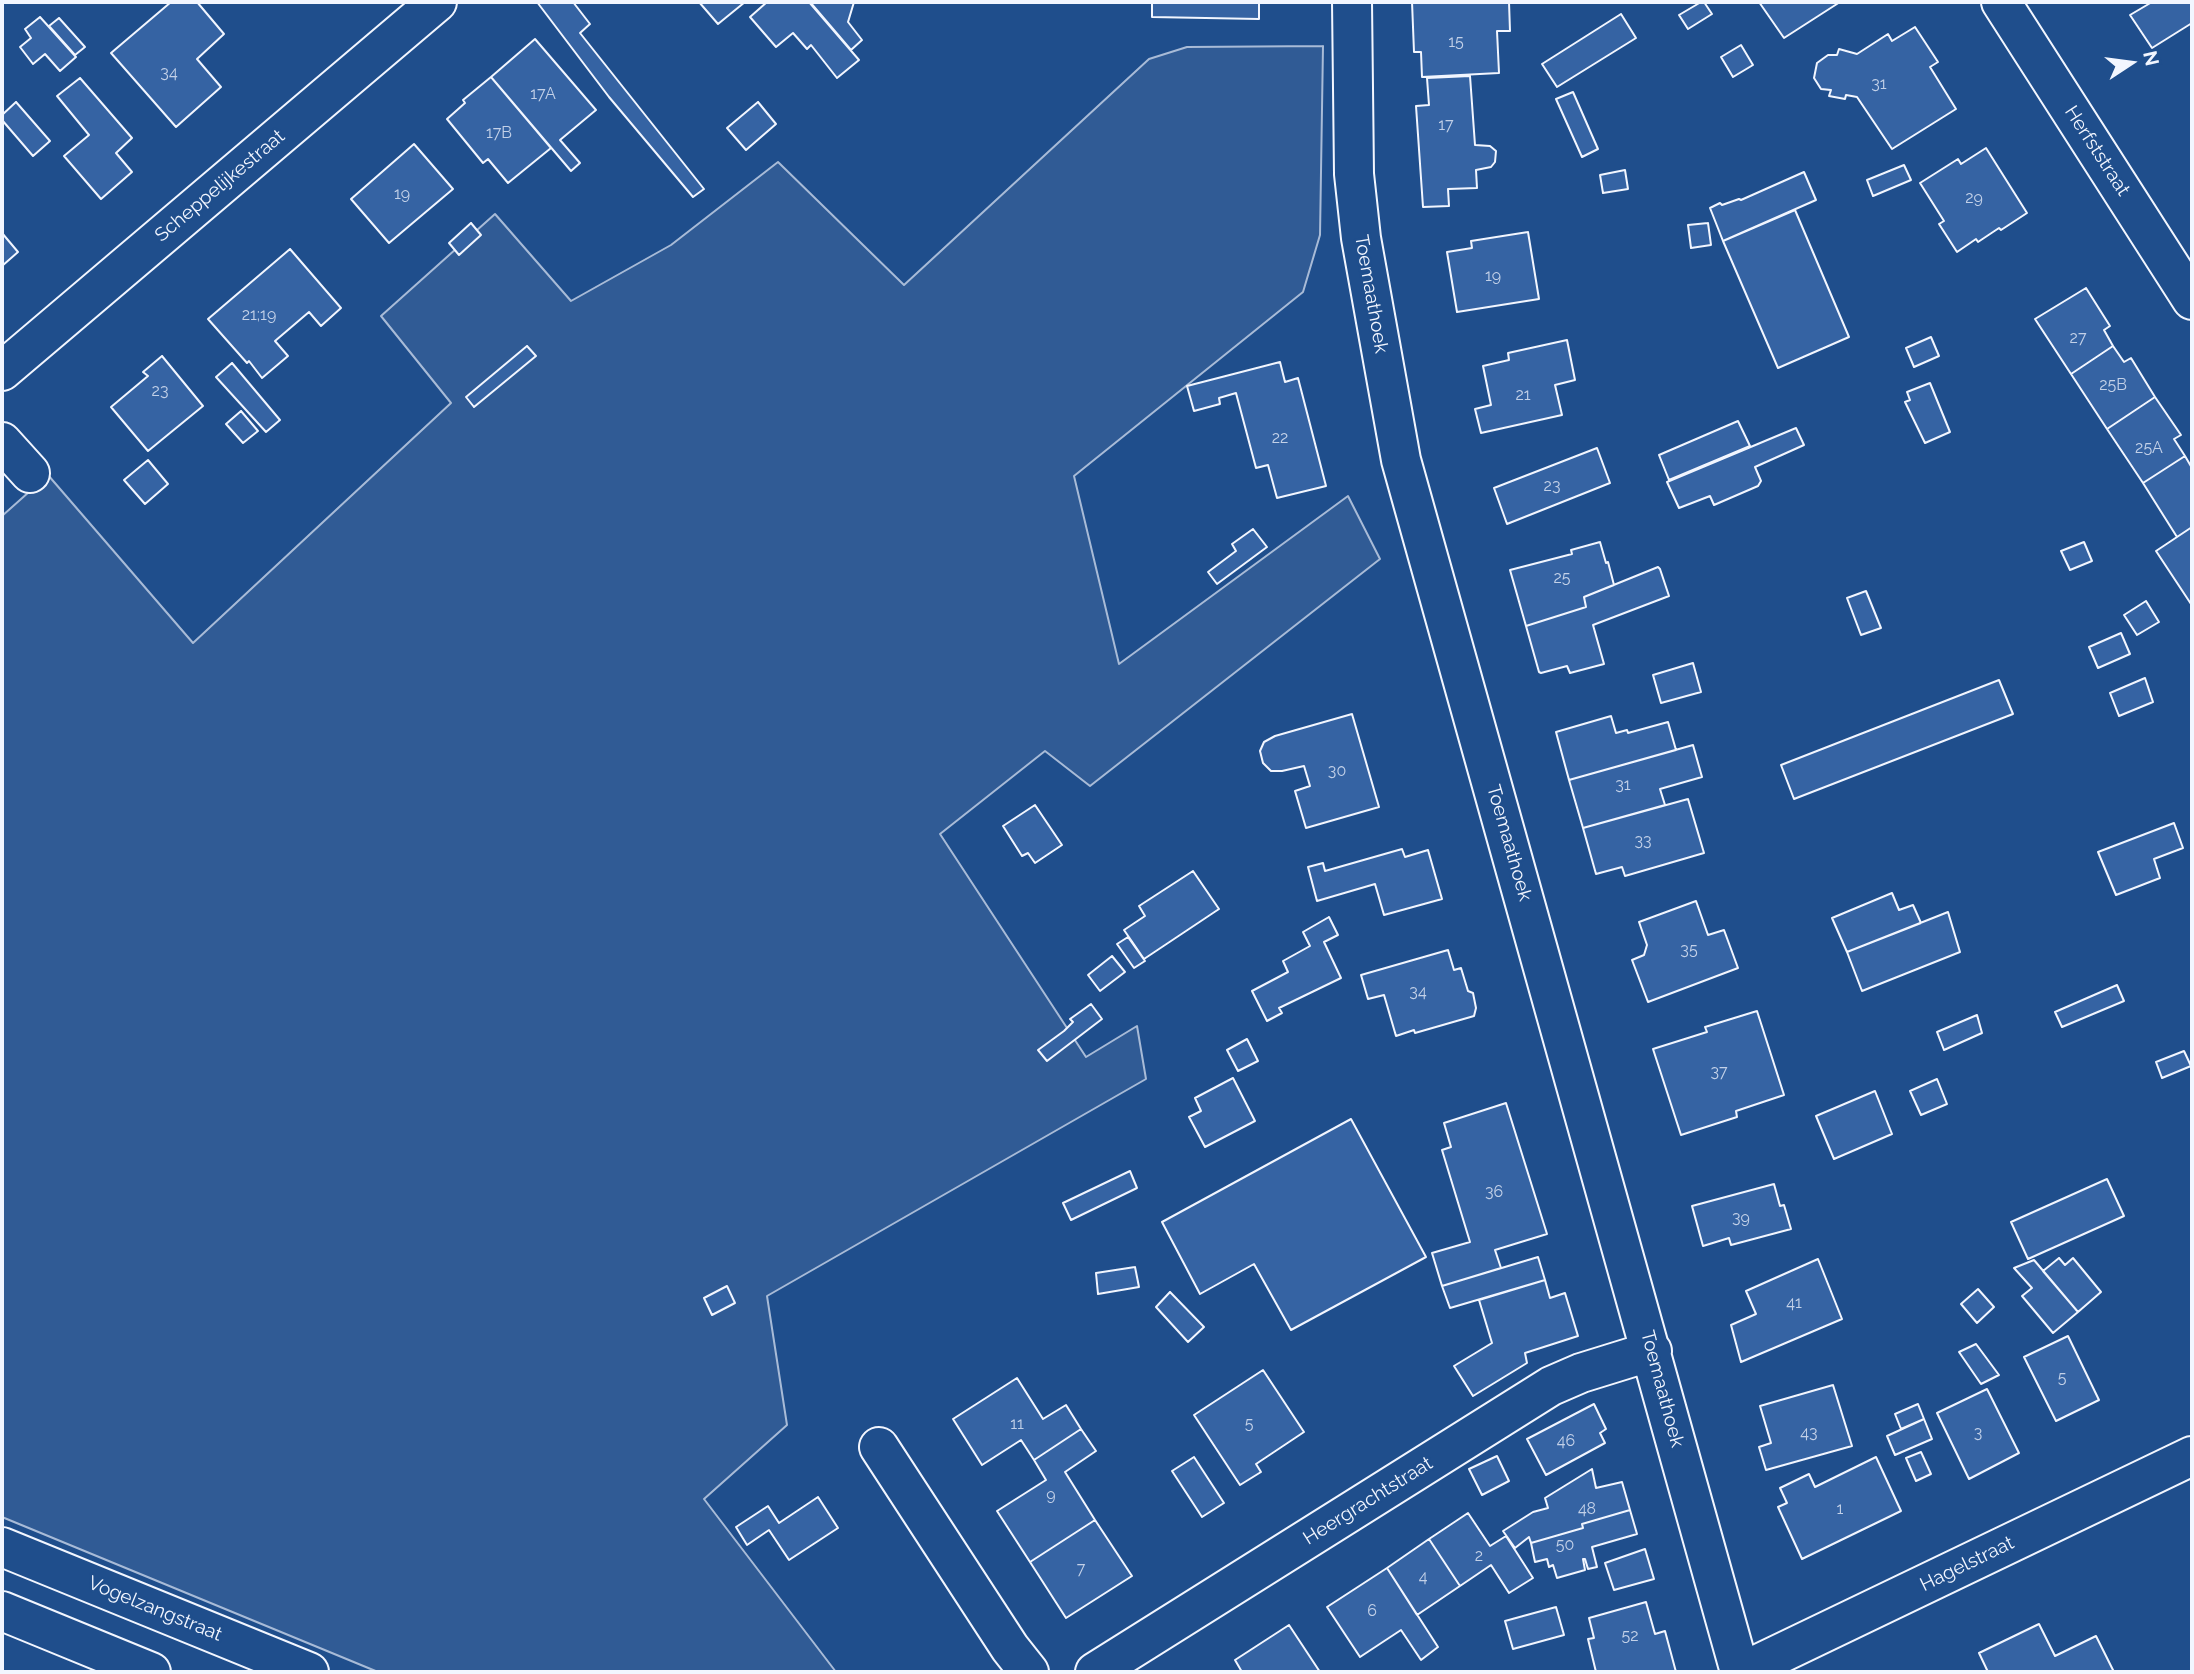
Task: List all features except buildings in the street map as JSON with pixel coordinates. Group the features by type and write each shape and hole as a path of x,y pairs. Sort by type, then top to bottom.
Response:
{"main road":[{"name":"Scheppelijkestraat","path":"2,371 438,2"},
{"name":"Toemaathoek","path":"1352,2 1354,174 1361,239 1401,460 1741,1672"},
{"name":"Herfststraat","path":"2001,2 2192,300"},
{"path":"2,442 30,473"},
{"name":"Heergrachtstraat","path":"1095,1672 1551,1386 1581,1373 1652,1351"},
{"path":"879,1447 1010,1648 1029,1672"},
{"name":"Hagelstraat","path":"1741,1672 2192,1456"},
{"name":"Vogelzangstraat","path":"2,1546 309,1672"},
{"path":"2,1611 151,1672"}],"shaded area":[{"path":"1323,46 1320,235 1303,292 1074,476 1119,664 1348,496 1380,559 1090,786 1045,751 940,834 1086,1057 1137,1026 1146,1079 767,1296 787,1425 704,1499 836,1672 378,1672 2,1517 2,516 48,475 193,643 451,403 381,316 495,214 571,301 671,245 778,162 904,285 1149,59 1187,47"}]}
